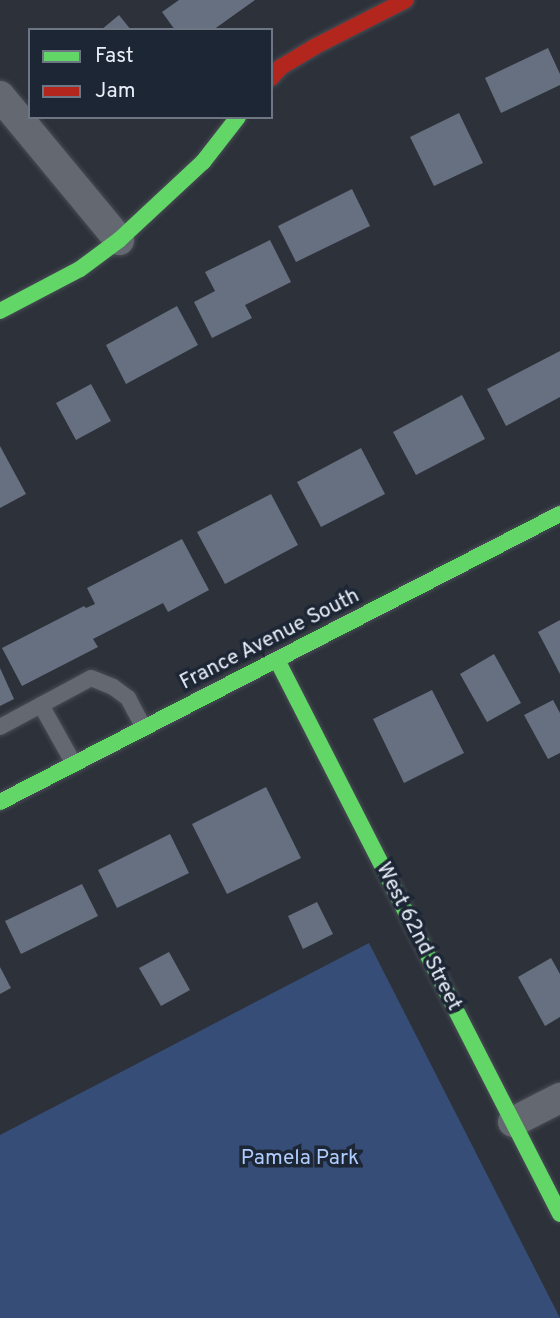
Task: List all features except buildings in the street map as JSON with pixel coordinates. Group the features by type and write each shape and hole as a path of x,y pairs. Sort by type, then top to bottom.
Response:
{"street":[{"path":"273,76 281,66 314,47 406,0"},
{"path":"0,96 119,240"},
{"path":"0,311 80,269 119,240 203,162 237,119"},
{"name":"France Avenue South","path":"1,798 74,764 560,514"},
{"name":"West 62nd Street","path":"277,660 560,1214"},
{"path":"513,1122 560,1098"}],"lane":[{"path":"0,727 91,678 113,687 128,698 144,728"},
{"path":"41,705 74,764"}],"green space":[{"name":"Pamela Park","path":"369,943 560,1318 0,1318 0,1135"}],"traffic: fast":[{"path":"0,311 80,269 119,240 203,162 236,119"},
{"path":"0,802 560,514"},
{"path":"277,660 560,1214"}],"traffic: jam":[{"path":"273,76 281,67 314,47 406,0"}]}
